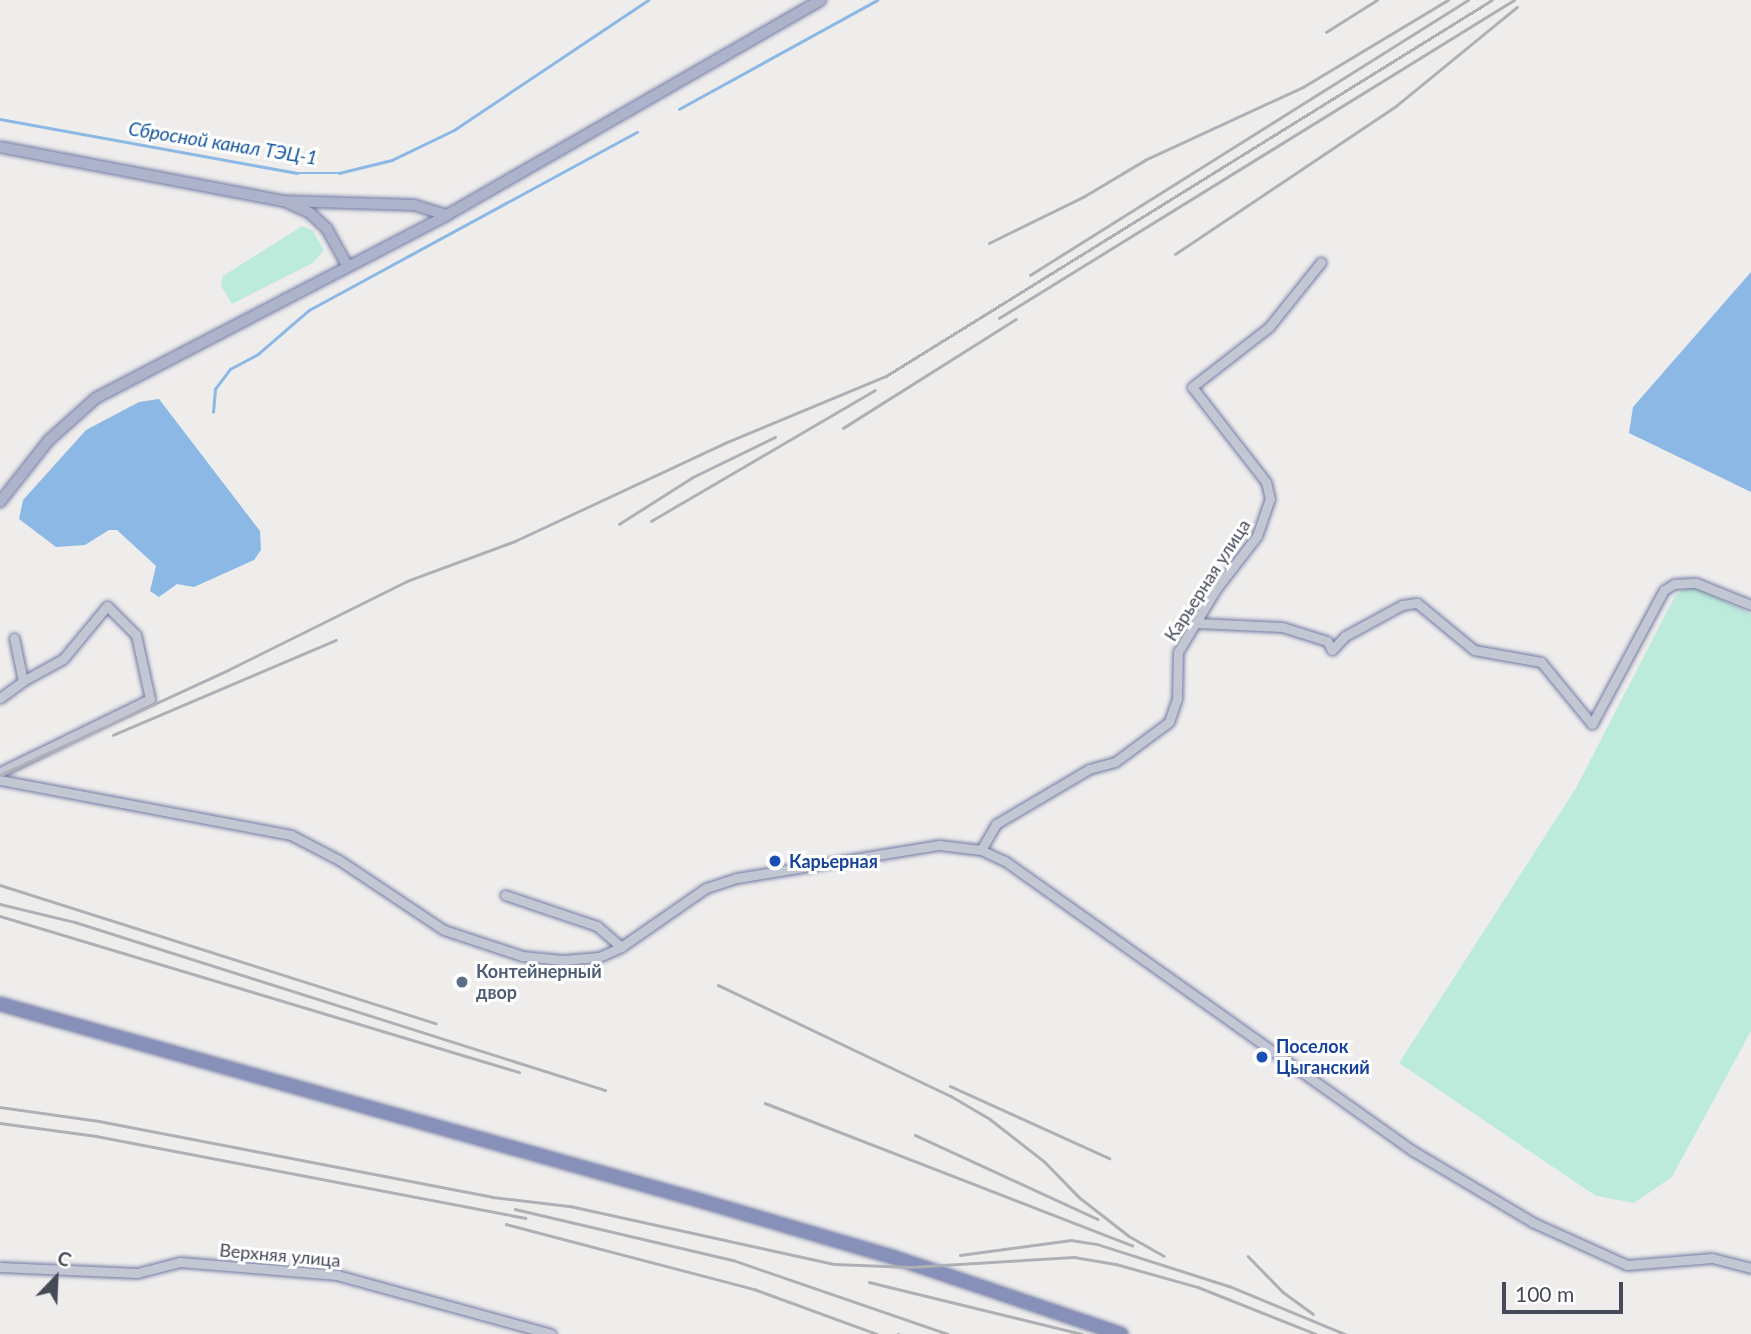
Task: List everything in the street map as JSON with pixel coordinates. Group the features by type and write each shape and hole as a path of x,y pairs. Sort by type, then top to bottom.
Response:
{"highway":[{"path":"0,1004 893,1257 1121,1334"}],"main road":[{"path":"0,502 49,440 96,398 447,215 821,0"},
{"path":"0,147 282,201 414,205 447,215"},
{"path":"282,201 310,213 327,229 348,267"}],"street":[{"name":"Карьерная улица","path":"981,850 996,824 1089,769 1115,762 1160,733 1177,699 1176,657 1257,536 1270,499 1266,482 1192,387 1269,327 1321,262"},
{"path":"1197,622 1282,627 1327,641 1332,650 1345,636 1402,605 1417,603 1474,650 1541,662 1592,724 1664,590 1674,584 1696,583 1751,605"},
{"path":"0,698 23,681 63,659 107,606 136,635 150,699 0,772"},
{"path":"14,638 23,681"},
{"path":"0,780 291,835 339,860 444,930 522,957 586,958 621,947 706,888 737,877 939,845 981,850 1005,861 1413,1152 1532,1223 1627,1265 1712,1258 1751,1268"},
{"path":"505,895 597,926 621,947"},
{"name":"Верхняя улица","path":"0,1267 137,1273 180,1262 337,1275 551,1334"}],"green space":[{"path":"302,226 312,230 324,250 313,263 232,304 221,286 223,276"},
{"path":"1690,585 1751,614 1751,1031 1672,1177 1634,1203 1596,1196 1399,1063 1576,788 1675,596"}],"water":[{"path":"1751,272 1751,492 1629,433 1633,407"},
{"path":"159,399 260,531 261,550 254,560 194,587 177,584 159,597 150,591 156,566 117,530 109,530 85,545 56,547 19,519 23,500 86,430 139,402"}],"waterway":[{"name":"Сбросной канал ТЭЦ-1","path":"0,119 297,173 339,173 392,160 454,130 648,0"},
{"path":"679,109 877,0"},
{"path":"213,412 215,389 230,369 258,354 309,310 637,132"}],"railway":[{"path":"1326,32 1377,0"},
{"path":"989,243 1083,197 1145,160 1303,87 1448,0"},
{"path":"1030,275 1468,0"},
{"path":"0,775 228,670 407,581 515,541 725,443 886,376 1492,0"},
{"path":"999,318 1514,0"},
{"path":"1175,254 1396,106 1517,7"},
{"path":"843,428 1016,319"},
{"path":"651,521 875,390"},
{"path":"619,524 693,477 775,437"},
{"path":"113,735 336,640"},
{"path":"0,885 436,1023"},
{"path":"0,904 75,922 605,1090"},
{"path":"0,916 519,1072"},
{"path":"718,985 951,1096 990,1119 1045,1162 1079,1197 1129,1236 1164,1256"},
{"path":"950,1086 1109,1158"},
{"path":"765,1103 1132,1245"},
{"path":"0,1107 99,1121 492,1197 570,1206 834,1264 910,1267 1074,1257 1116,1264 1198,1287 1316,1334"},
{"path":"0,1123 96,1136 525,1218"},
{"path":"915,1135 1098,1219"},
{"path":"515,1209 733,1260 948,1334"},
{"path":"506,1224 754,1289 877,1334"},
{"path":"960,1255 1071,1240 1097,1244 1229,1286 1345,1334"},
{"path":"1248,1256 1283,1292 1313,1314"},
{"path":"869,1282 1082,1334"}],"place":[{"name":"Карьерная","path":"775,861"},
{"name":"Контейнерный двор","path":"462,982"},
{"name":"Поселок Цыганский","path":"1262,1057"}]}
